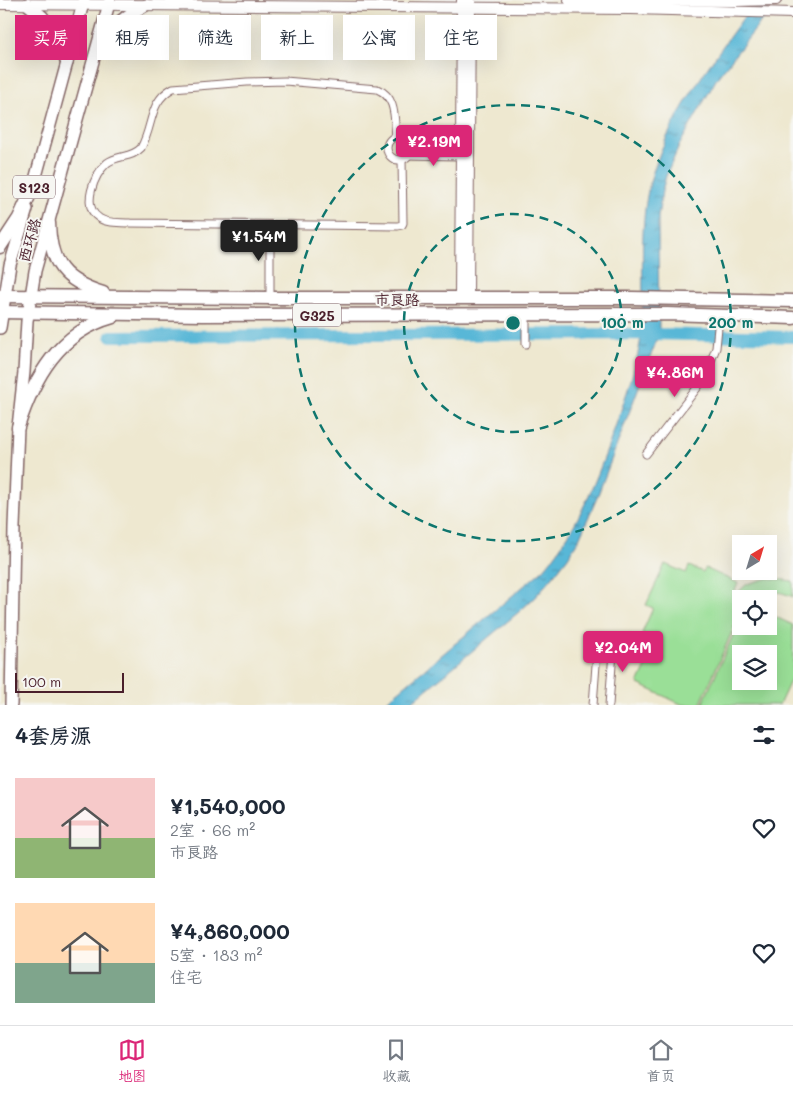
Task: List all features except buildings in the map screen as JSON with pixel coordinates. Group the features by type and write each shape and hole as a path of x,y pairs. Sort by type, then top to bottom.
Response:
{"highway":[{"path":"0,247 19,218 35,184"},
{"path":"49,223 52,251 63,271 83,286 117,297"},
{"name":"市良路","path":"2,296 464,299 632,298 793,301"},
{"path":"18,427 27,398 36,380 58,351 69,339 85,329 111,317 130,314 134,297"},
{"name":"市良路","path":"1,312 526,319 667,314 718,320 793,318"}],"main road":[{"name":"西环路","path":"0,328 2,296 35,184 84,2"},
{"name":"西环路","path":"106,15 110,2"},
{"path":"27,4 42,16 51,29 67,63"},
{"path":"129,15 146,5"},
{"name":"西环路","path":"11,705 18,427 28,312 35,271 97,48"}],"street":[{"path":"569,0 631,3"},
{"path":"0,4 110,2 146,5 466,4 776,0"},
{"path":"648,3 726,12 788,12"},
{"path":"464,299 460,144 466,4"},
{"path":"464,299 466,4"},
{"path":"396,137 391,101 387,94 377,89 285,81 173,88 165,92 158,100 141,148 136,153 108,162 97,175 91,196 91,207 95,215 105,221 130,223 402,225 405,157 411,149 409,143 404,138 396,137 389,142 387,150 391,157 405,157 460,156"},
{"path":"409,143 460,144"},
{"path":"270,224 270,298"},
{"path":"526,319 526,344"},
{"path":"646,454 704,379 716,348 718,320"},
{"path":"593,705 598,638"},
{"path":"609,705 614,639"}],"green space":[{"path":"665,564 686,573 689,566 703,572 705,568 738,583 736,590 732,590 732,632 700,705 683,705 638,684 658,641 642,633 653,608 646,605"},
{"path":"761,580 793,581 793,597 777,592 777,590 741,590 747,584"},
{"path":"777,618 793,625 793,675 779,705 702,705 733,635 777,635"}],"water":[{"path":"756,0 775,0 757,27 717,78 680,144 666,176 658,217 659,334 596,500 579,539 551,579 520,611 408,705 382,705 544,569 557,552 580,514 605,454 639,351 643,310 643,232 647,194 652,175 672,128 697,83"}],"waterway":[{"path":"111,336 649,334 793,337"}]}
